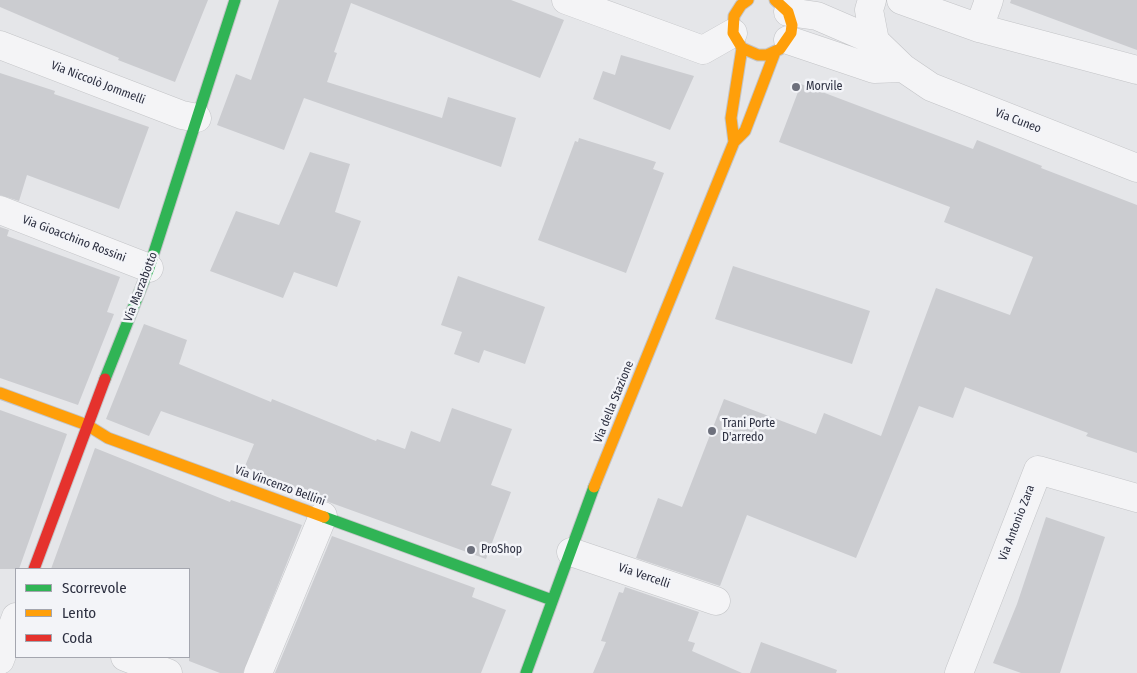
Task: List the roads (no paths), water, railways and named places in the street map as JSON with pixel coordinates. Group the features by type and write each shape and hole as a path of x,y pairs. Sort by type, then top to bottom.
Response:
{"street":[{"name":"Via Marzabotto","path":"34,568 87,424 149,268 235,0"},
{"path":"566,0 703,50 737,40 758,55 782,46 874,69 903,68"},
{"path":"872,0 869,10 875,41"},
{"path":"901,0 979,28 1137,70"},
{"path":"979,28 989,0"},
{"name":"Via della Stazione","path":"734,142 731,118 737,40 734,16 743,2"},
{"name":"Via della Stazione","path":"526,673 592,493 734,142 745,131 792,25 779,3"},
{"name":"Via Cuneo","path":"779,3 817,16 875,41 903,68 931,87 1137,168"},
{"name":"Via Niccolò Jommelli","path":"0,45 182,115 197,118"},
{"name":"Via Gioacchino Rossini","path":"0,210 149,268"},
{"name":"Via Vincenzo Bellini","path":"0,393 87,424 108,438 552,600"},
{"name":"Via Antonio Zara","path":"959,673 1038,470 1137,498"},
{"path":"258,673 323,516"},
{"name":"Via Vercelli","path":"571,552 716,601"},
{"path":"0,612 15,617"},
{"path":"0,660 15,620"},
{"path":"128,658 168,673"}],"place":[{"name":"Morvile","path":"796,87"},
{"name":"Trani Porte D'arredo","path":"712,431"},
{"name":"ProShop","path":"471,550"}]}
